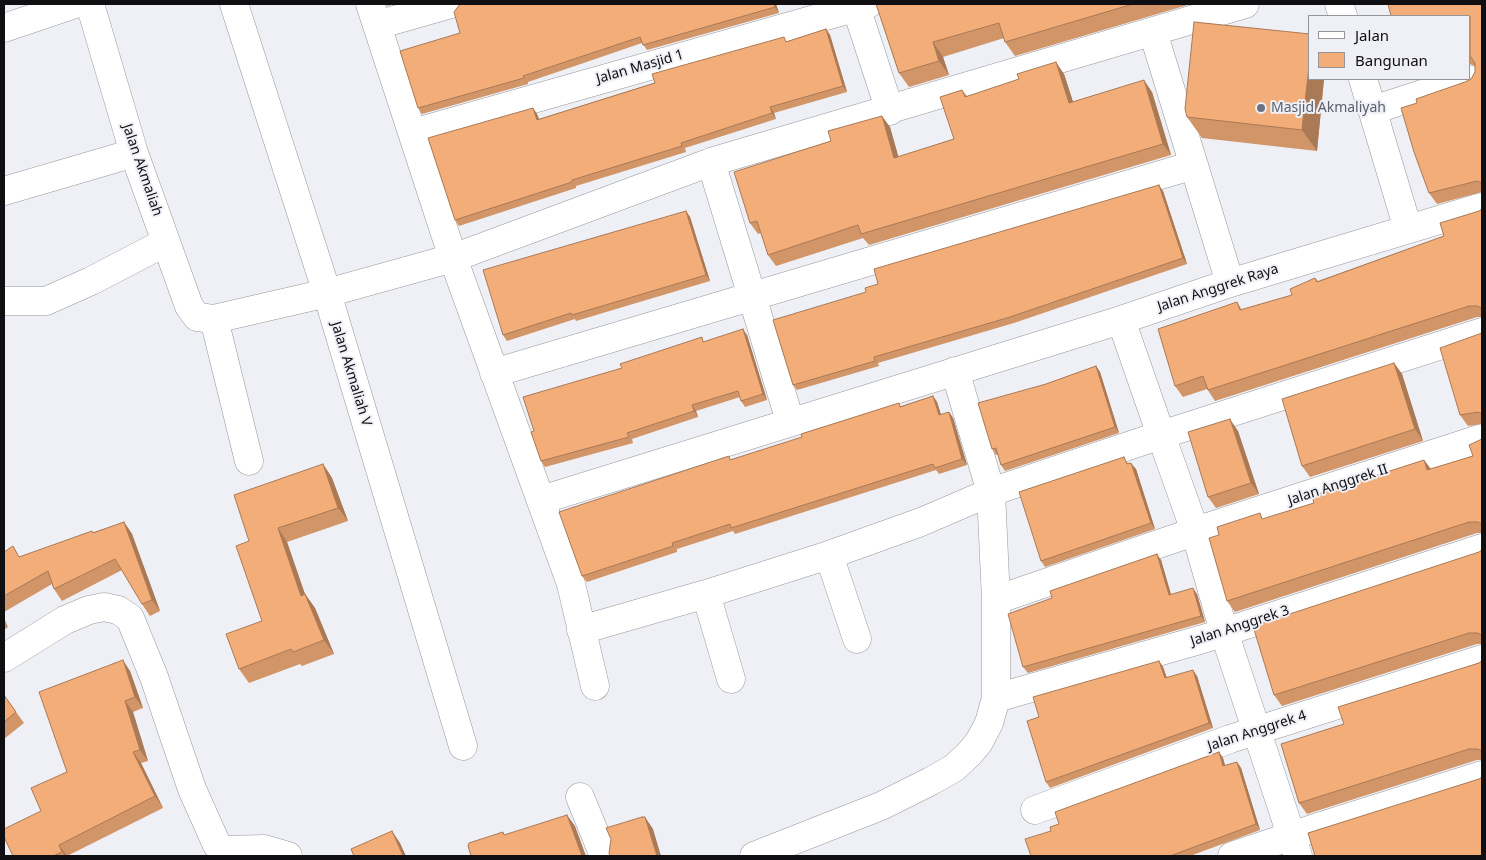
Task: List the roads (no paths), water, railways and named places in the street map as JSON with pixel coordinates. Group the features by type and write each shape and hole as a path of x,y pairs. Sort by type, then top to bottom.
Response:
{"street":[{"path":"4,28 75,4"},
{"name":"Jalan Akmaliah","path":"90,4 134,153 189,306 196,316 214,319"},
{"name":"Jalan Akmaliah V","path":"234,4 327,293 463,746"},
{"path":"451,4 374,15 453,258 571,584 595,686"},
{"path":"249,461 214,319 327,293 453,258 711,162 1245,4"},
{"path":"860,5 890,110"},
{"name":"Jalan Masjid 1","path":"413,133 860,5"},
{"path":"1153,32 1230,283"},
{"path":"1363,80 1408,229"},
{"path":"1373,110 1463,80"},
{"path":"4,191 134,153"},
{"path":"711,162 753,295 790,422"},
{"path":"494,373 1194,165"},
{"name":"Jalan Anggrek Raya","path":"541,500 1121,320 1230,283 1482,207"},
{"path":"4,301 46,301 91,281 166,242"},
{"path":"1121,320 1194,531 1224,632 1295,846"},
{"path":"581,630 706,594 829,555 921,522 991,492 1161,435 1482,332"},
{"path":"754,856 881,806 954,768 979,742 988,723 996,698 996,600 991,492 955,370"},
{"name":"Jalan Anggrek II","path":"996,600 1194,531 1482,438"},
{"name":"Jalan Anggrek 3","path":"996,698 1224,632 1482,548"},
{"path":"829,555 857,640"},
{"path":"706,594 731,679"},
{"path":"4,658 65,620 89,610 104,607 118,610 130,618 154,677 192,789 217,845 225,850 264,849 288,856"},
{"name":"Jalan Anggrek 4","path":"1035,810 1257,731 1482,659"},
{"path":"1232,856 1295,846 1482,775"},
{"path":"580,797 604,856"}],"place":[{"name":"Masjid Akmaliyah","path":"1261,108"}]}
